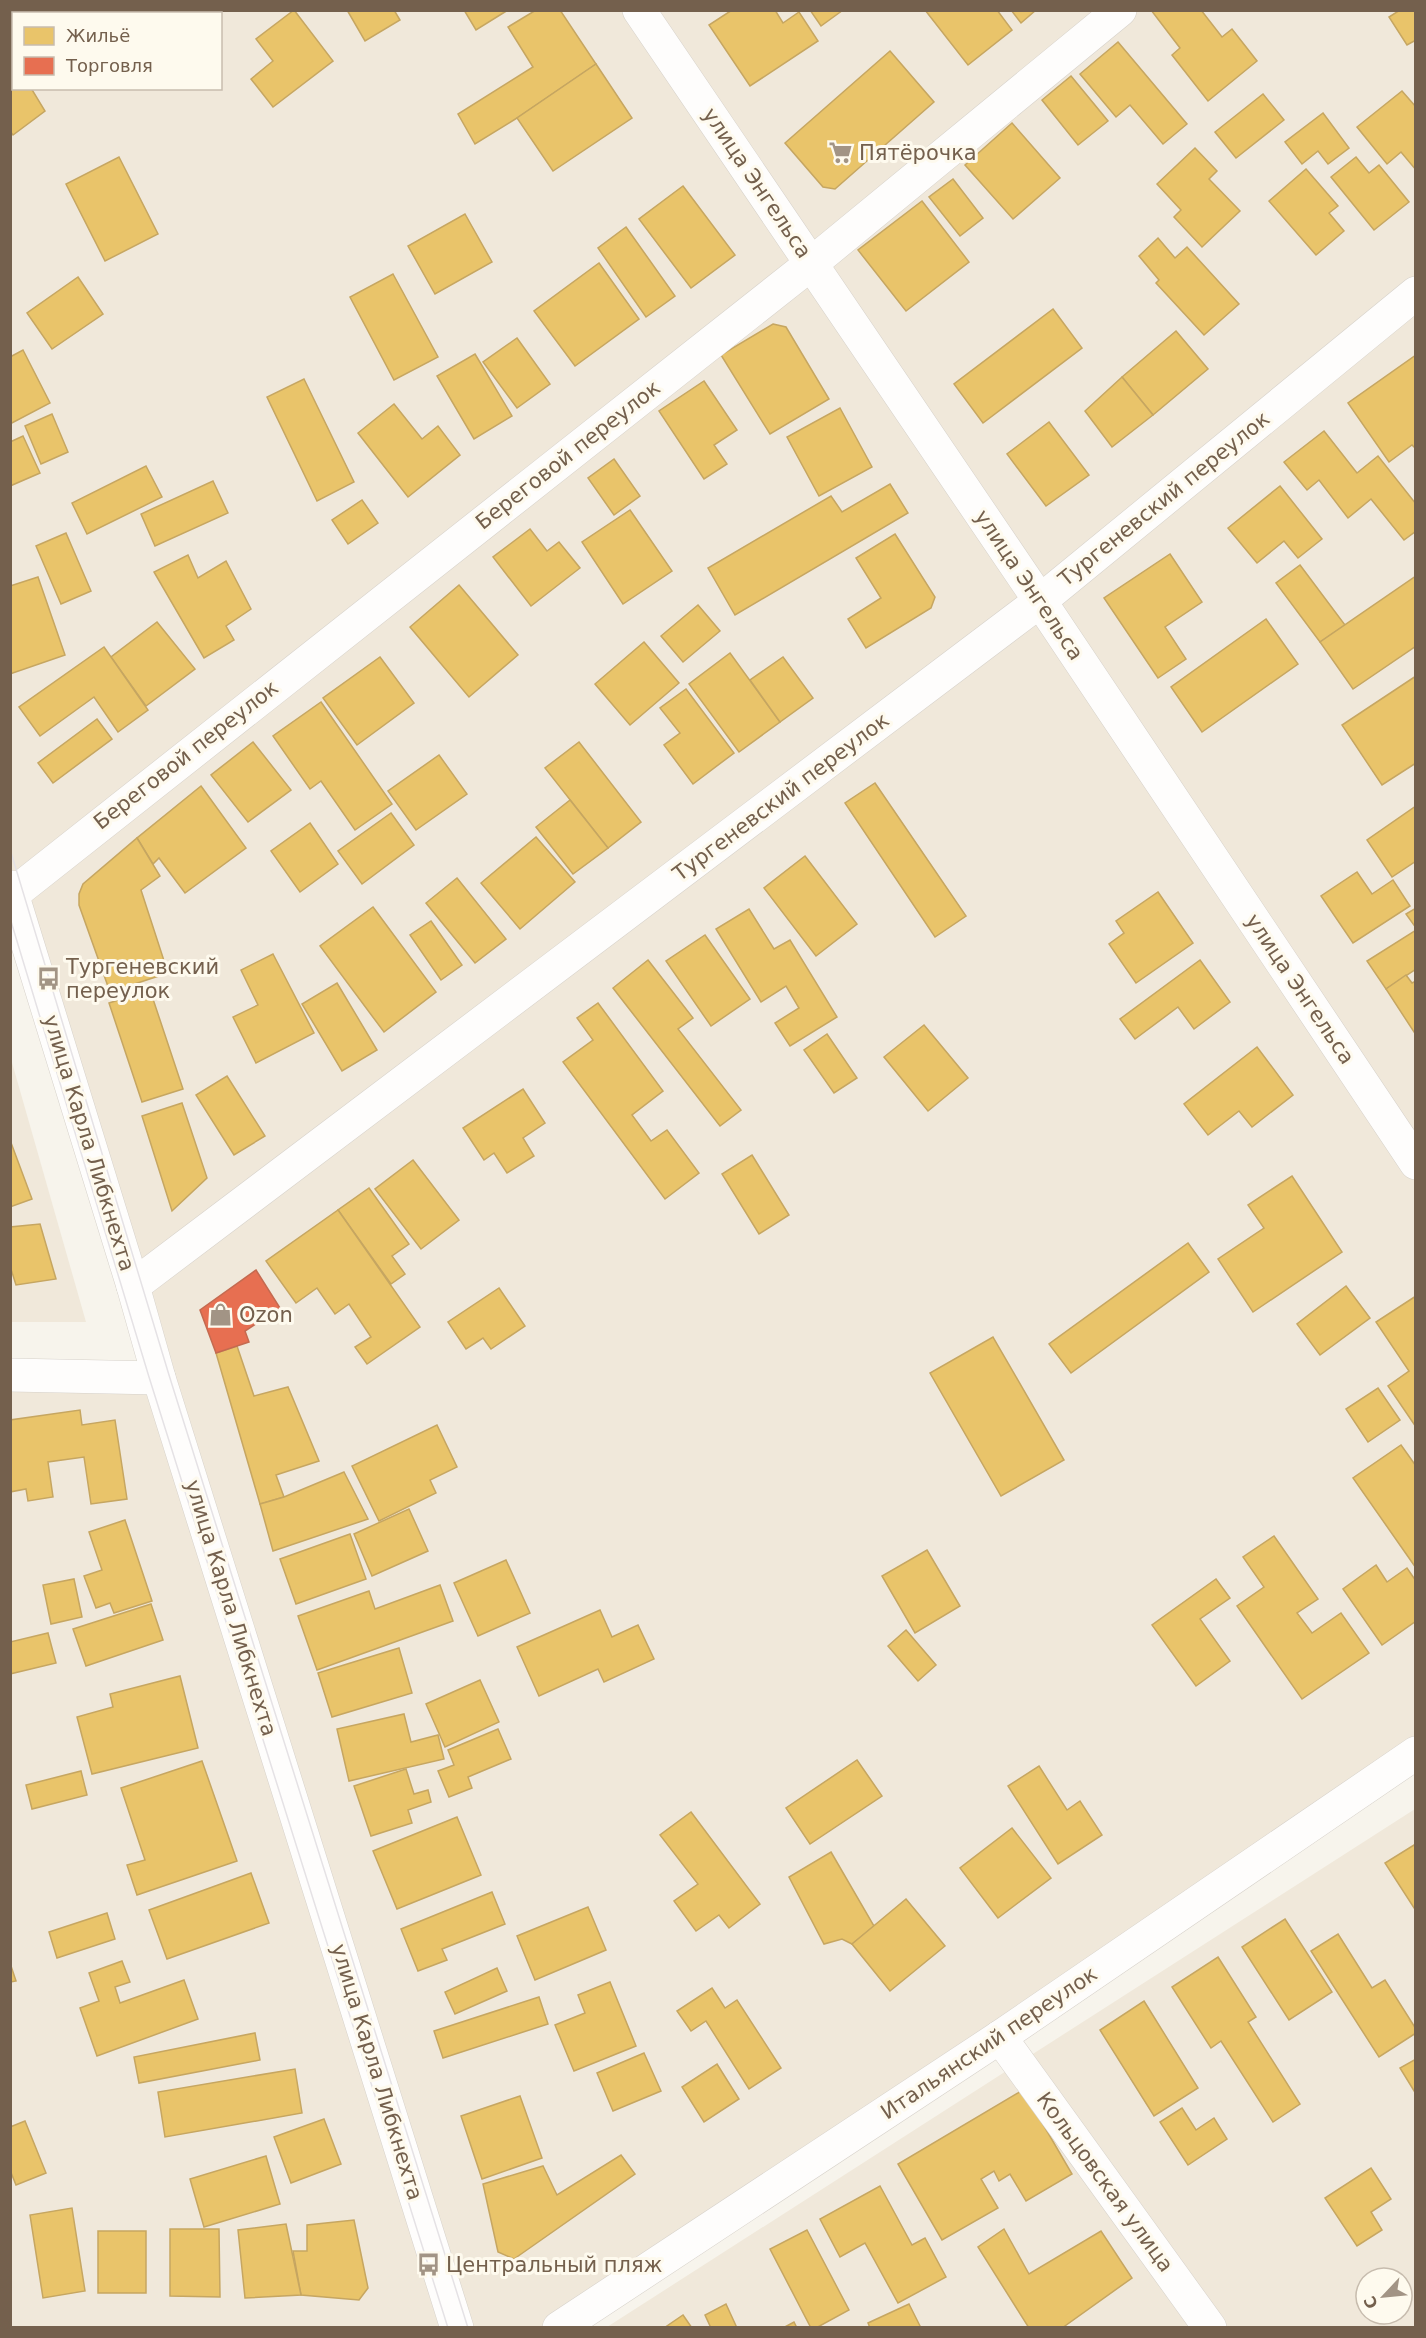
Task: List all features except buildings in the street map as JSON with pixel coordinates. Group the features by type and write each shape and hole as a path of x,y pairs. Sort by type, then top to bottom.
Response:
{"street":[{"name":"улица Энгельса","path":"639,10 1040,601 1416,1163"},
{"name":"Береговой переулок","path":"12,890 812,263 1120,10"},
{"name":"Тургеневский переулок","path":"133,1286 1040,601 1416,293"},
{"name":"улица Карла Либкнехта","path":"12,890 159,1378 457,2328"},
{"path":"10,1375 159,1378"},
{"name":"Итальянский переулок","path":"559,2328 1000,2037 1416,1753"},
{"name":"Кольцовская улица","path":"1000,2037 1210,2328"}],"shaded area":[{"path":"10,11 1415,11 1415,1753 559,2327 11,2327 11,1375 149,1377 11,887"},
{"path":"11,1059 86,1322 11,1322"},
{"path":"1415,1809 1415,2327 607,2327"}],"tram line":[{"path":"10,849 169,1375 468,2328"},
{"path":"10,918 149,1377 448,2328"}],"place":[{"name":"Пятёрочка","path":"841,153"},
{"name":"Тургеневский переулок","path":"48,979"},
{"name":"Ozon","path":"221,1315"},
{"name":"Центральный пляж","path":"428,2265"}]}
